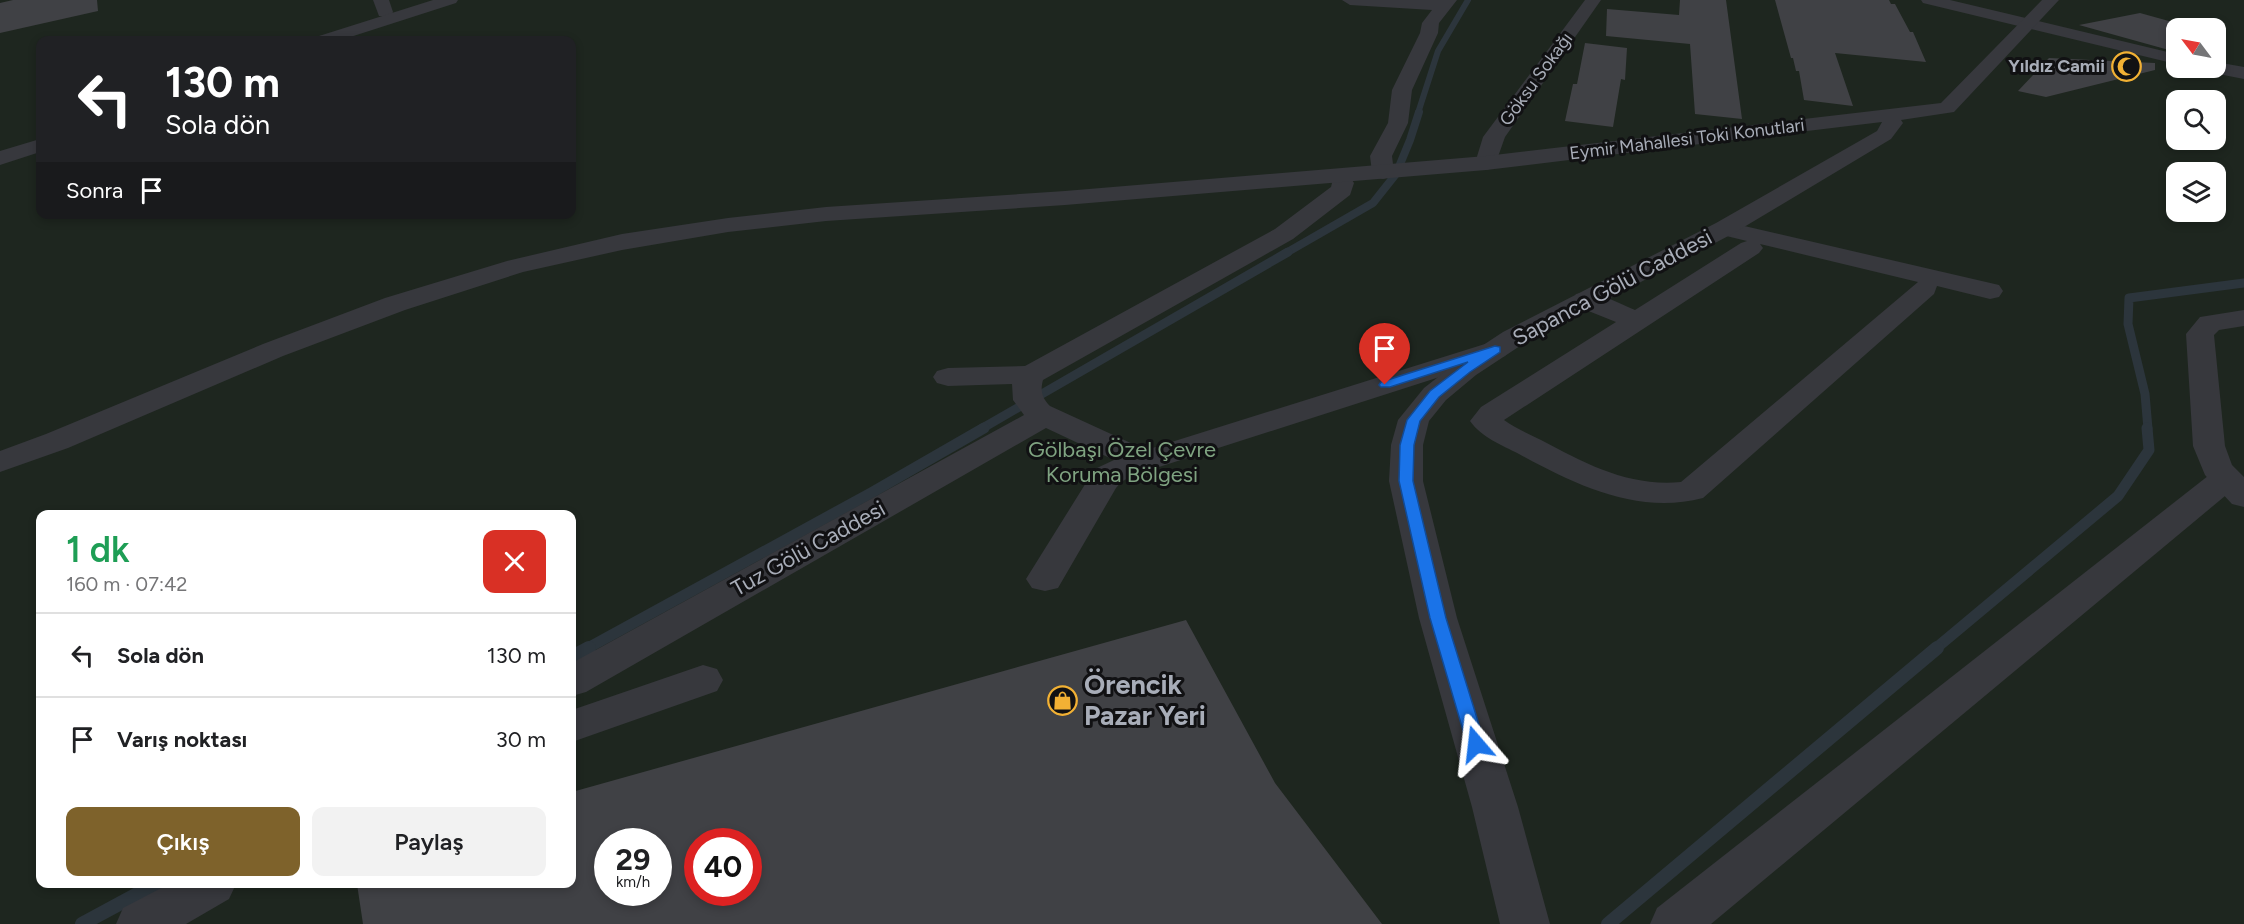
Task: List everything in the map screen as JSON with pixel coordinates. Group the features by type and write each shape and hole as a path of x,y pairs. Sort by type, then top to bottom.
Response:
{"street":[{"path":"325,36 383,6 423,0"},
{"path":"338,36 450,0"},
{"path":"1350,0 1443,2 1431,23 1429,33 1402,90 1398,123 1381,156 1383,172"},
{"name":"Göksu Sokağı","path":"1486,163 1494,137 1593,0"},
{"path":"1929,0 2166,57"},
{"path":"1887,116 1947,108 2051,0"},
{"path":"2226,70 2244,73"},
{"name":"Eymir Mahallesi Toki Konutlari","path":"0,462 57,441 354,318 476,278 579,250 716,227 826,214 993,204 1486,163 1887,116"},
{"name":"Sapanca Gölü Caddesi","path":"1525,924 1495,807 1438,618 1406,481 1407,445 1413,420 1435,394 1466,369 1495,350 1725,228 1884,135 1893,123 1887,116"},
{"path":"0,158 36,146"},
{"name":"Tuz Gölü Caddesi","path":"576,679 1033,397 1284,234 1342,190 1343,183 1338,176"},
{"path":"1725,228 1990,291"},
{"path":"1750,248 1492,414 1486,421 1497,430 1611,487 1654,495 1691,491 1925,288"},
{"path":"1586,300 1637,321"},
{"path":"1675,924 2235,488 2217,468 2210,446 2200,334 2210,323 2244,318"},
{"path":"1046,579 1101,485 1109,475 1122,468 1495,350"},
{"path":"948,377 1033,397 1143,461"},
{"path":"576,725 703,680"},
{"path":"141,924 205,888"}],"green space":[{"name":"Gölbaşı Özel Çevre Koruma Bölgesi","path":"0,0 2244,0 2244,924 0,924"}],"building":[{"path":"13,0 97,0 98,11 0,33 0,3"},
{"path":"1680,0 1726,0 1742,119 1695,114 1690,44 1606,36 1607,9 1679,15"},
{"path":"1775,0 1889,0 1891,4 1895,4 1910,32 1913,32 1926,62 1835,53 1853,106 1804,100 1799,71 1796,71 1793,58 1791,58"},
{"path":"2140,13 2166,20 2166,49 2079,25"},
{"path":"1585,43 1627,48 1625,80 1621,79 1613,127 1565,121 1573,84 1577,84"},
{"path":"2049,58 2155,63 2155,70 2046,97 2018,91"},
{"name":"Örencik Pazar Yeri","path":"1186,620 1275,783 1382,924 363,924 358,888 576,888 576,791"}],"waterway":[{"path":"1418,113 1438,51 1468,0"},
{"path":"1286,253 1373,203 1396,174 1419,112"},
{"path":"981,429 1288,252"},
{"path":"2148,429 2145,394 2128,324 2129,298 2244,283"},
{"path":"586,649 871,493 984,428"},
{"path":"1935,649 2118,496 2149,450 2147,428"},
{"path":"576,655 589,648"},
{"path":"1608,924 1937,648"},
{"path":"82,924 149,888"}],"place":[{"name":"Yıldız Camii","path":"2126,66"},
{"name":"Örencik Pazar Yeri","path":"1063,701"}],"route":[{"path":"1385,385 1495,350 1466,369 1435,394 1413,420 1407,445 1406,481 1438,618 1476,744"}]}
